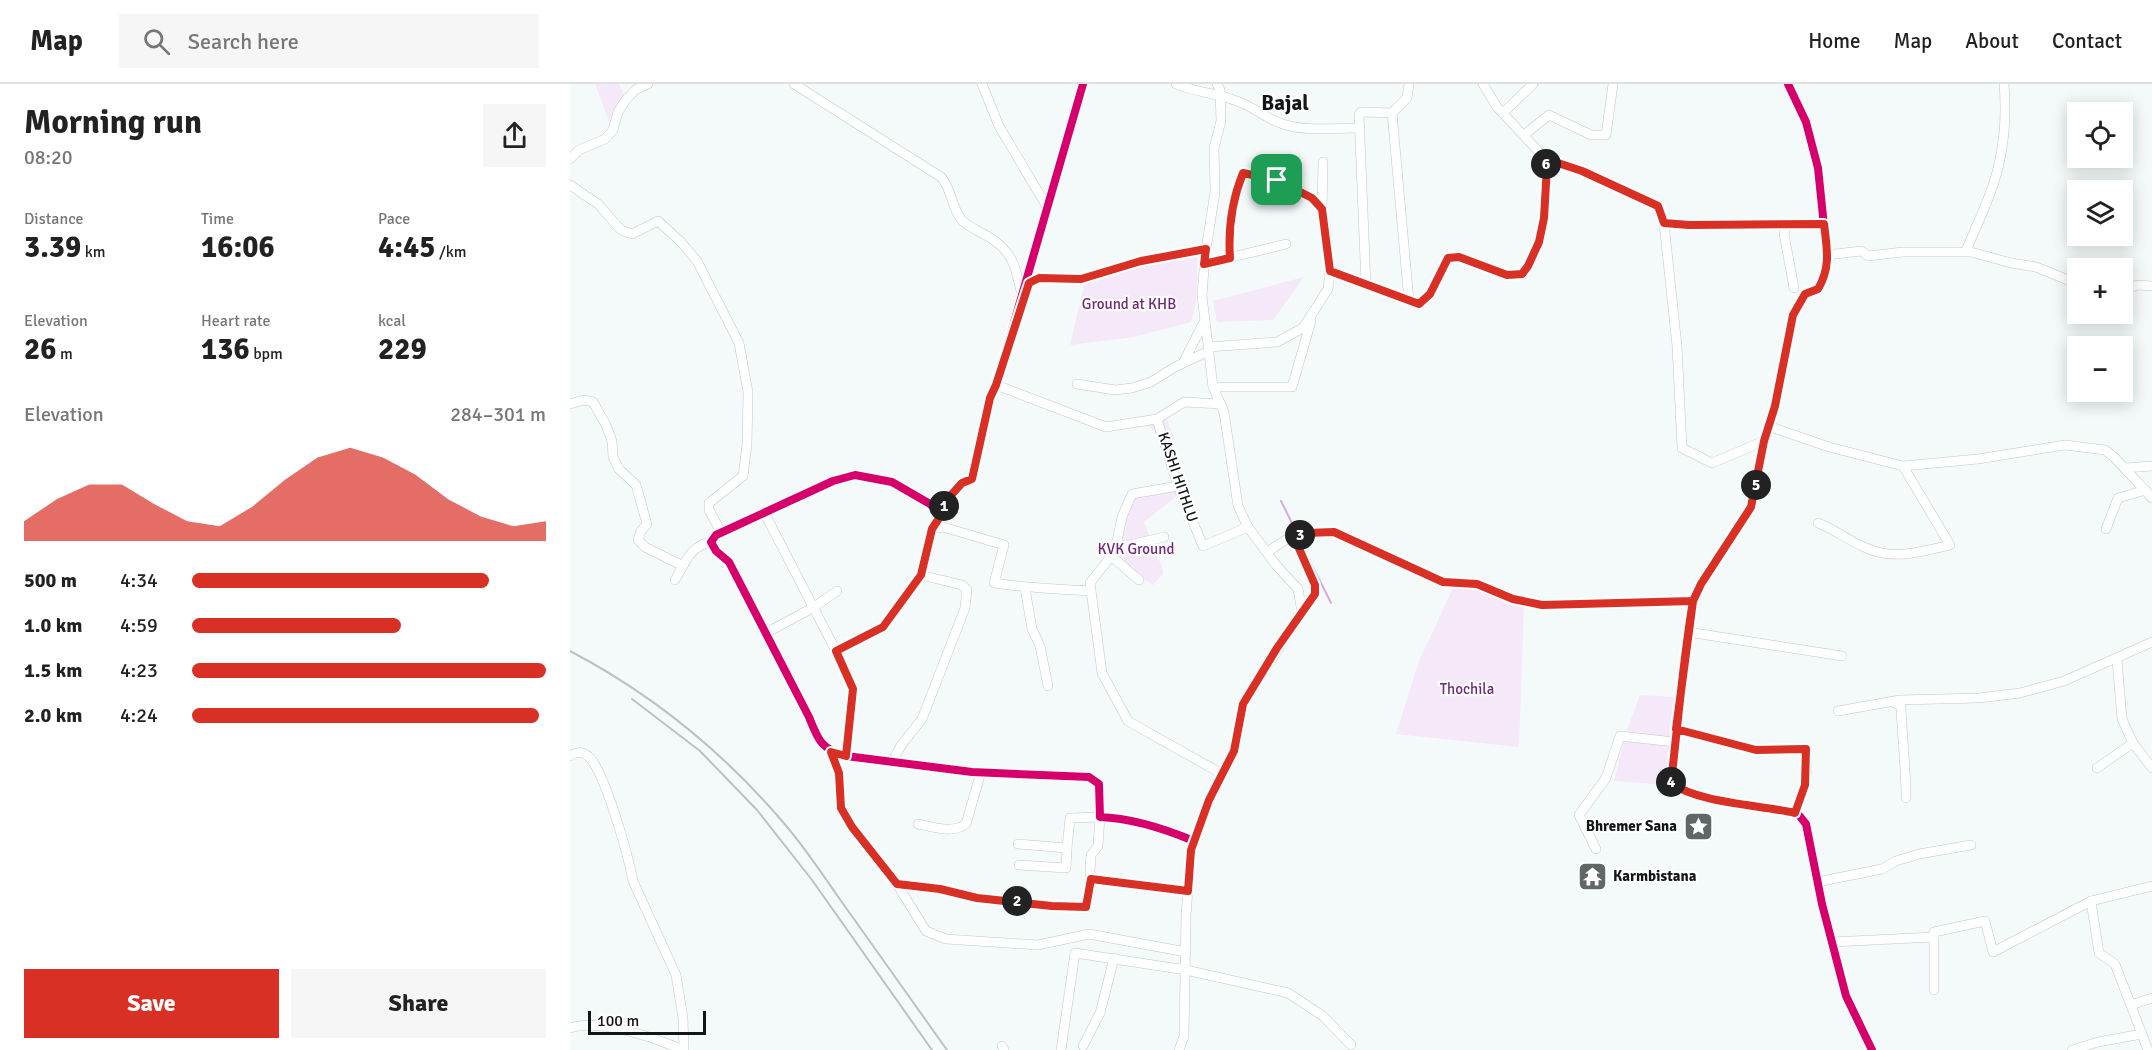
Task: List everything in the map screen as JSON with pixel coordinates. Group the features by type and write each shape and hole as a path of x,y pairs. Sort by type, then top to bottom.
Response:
{"street":[{"path":"570,159 579,150 609,135 625,101 635,90 648,84"},
{"path":"794,84 941,177 948,184 962,220 1006,249 1027,279"},
{"path":"982,84 999,126 1047,207"},
{"path":"1023,298 1083,84"},
{"path":"1176,84 1238,101 1285,125 1313,128 1358,128"},
{"path":"1217,84 1220,95 1221,121 1214,148 1215,192 1204,264 1202,296 1213,387 1224,412 1238,506 1248,527 1298,589 1302,612"},
{"path":"1366,285 1358,128 1360,112 1392,113 1407,98 1409,84"},
{"path":"1503,113 1533,84"},
{"path":"1524,135 1549,115 1591,135 1606,135 1612,84"},
{"path":"1788,84 1806,122 1818,168 1827,255 1825,278 1818,289 1805,294 1793,315 1775,406 1764,441 1751,507 1701,584 1693,601 1671,783 1679,789 1715,799 1795,813 1806,824 1817,882 1846,996 1872,1050"},
{"path":"1966,251 1989,195 2000,159 2005,101 2004,84"},
{"path":"1330,271 1419,304 1430,294 1448,258 1459,257 1507,275 1522,274 1539,242 1544,218 1547,166 1524,135 1503,113 1485,85"},
{"path":"1392,113 1409,301"},
{"path":"1543,158 1582,171 1658,206 1664,223 1677,346 1682,448 1712,463 1764,441"},
{"path":"1077,384 1115,390 1132,388 1151,382 1209,349 1277,342 1304,328 1328,289 1330,271 1322,209 1323,162"},
{"path":"1230,258 1229,238 1234,195 1243,173 1277,180 1312,198 1322,209"},
{"path":"570,185 598,204 621,230 632,234 658,221 680,241 697,261 739,344 748,392 747,445 743,476 709,503 709,510 721,532"},
{"path":"1664,223 1689,225 1824,224"},
{"path":"1787,224 1784,234 1794,288"},
{"path":"1204,264 1286,244"},
{"path":"836,651 883,627 921,575 932,529 941,515 944,503 962,483 972,479 990,398 1029,283 1039,278 1081,279 1141,261 1206,249"},
{"path":"1827,255 1861,251 1868,256 1903,252 1966,251 2036,267 2067,280"},
{"path":"1014,263 1023,298"},
{"path":"2133,287 2152,286"},
{"path":"1213,387 1292,387 1315,310"},
{"path":"1183,363 1205,320"},
{"name":"KASHI HITHLU","path":"996,385 1107,427 1158,418 1178,486 1203,546 1248,527"},
{"path":"570,404 589,400 593,402 612,441 613,457 619,469 636,485 647,524 638,540 645,547 683,566"},
{"path":"1158,418 1184,402 1221,404"},
{"path":"1768,426 1829,447 1903,466 1978,459 2065,446 2105,450 2126,468 2149,494"},
{"path":"1818,523 1865,548 1887,554 1908,555 1950,545 1903,466"},
{"path":"2126,468 2152,466"},
{"path":"675,580 699,544 711,542 721,532 833,481 855,475 892,482 930,504 941,515"},
{"path":"1113,554 1122,517 1132,494 1178,486"},
{"path":"2106,529 2118,498 2149,494"},
{"path":"764,512 836,651 853,689 846,756"},
{"path":"932,529 943,527 1004,545 994,583 1025,588 1091,591"},
{"path":"1267,552 1297,536 1334,532 1443,582 1477,584 1513,599 1542,605 1693,601"},
{"path":"1179,1050 1184,1036 1191,850 1209,800 1234,751 1243,704 1316,589 1297,536"},
{"path":"1164,537 1121,547 1090,583 1102,673 1128,721 1222,774"},
{"path":"711,542 716,551 729,562 809,717 819,741 831,752 839,773 841,808 852,827 897,884 927,931 946,939 1038,945 1089,934 1186,952"},
{"path":"1113,554 1139,580"},
{"path":"892,762 921,719 965,608 967,590 962,585 921,575"},
{"path":"1025,588 1032,629 1040,646 1048,686"},
{"path":"766,633 814,608 837,591"},
{"path":"1688,632 1842,656"},
{"path":"1838,711 1892,702 1979,698 2020,693 2064,681 2152,642"},
{"path":"2117,659 2122,719 2133,743 2152,768"},
{"path":"1892,702 1901,706 1906,798"},
{"path":"1676,729 1756,750 1806,749 1805,785 1795,813"},
{"path":"1596,849 1579,815 1606,778 1620,736 1675,742"},
{"path":"2097,768 2133,743"},
{"path":"570,756 576,752 583,753 590,757 596,766 618,827 633,881 676,975 683,1018 683,1050 662,1040 625,1030 599,1026 570,1028"},
{"path":"831,752 846,756 981,772 1089,777 1099,784 1098,846 1091,855 1091,879 1086,907 1052,906 977,898 940,889 897,884"},
{"path":"918,824 951,830 966,824 981,772"},
{"path":"1019,865 1066,868 1070,818 1120,818 1194,841"},
{"path":"1018,844 1068,848"},
{"path":"1817,882 1882,869 1896,861 1919,854 1971,845"},
{"path":"1091,879 1188,891"},
{"path":"1934,990 1934,932 1985,921 1993,952 2091,901 2152,886"},
{"path":"2091,901 2099,953 2115,964 2148,1050"},
{"path":"1832,942 1934,937"},
{"path":"1061,1050 1075,952 1186,969 1288,993 1323,1016 1351,1045"},
{"path":"1083,1046 1100,1013 1114,958"},
{"path":"2131,1005 2152,998"},
{"path":"2072,1050 2098,1042 2142,1034"}],"green space":[{"path":"595,84 619,84 625,96 609,121"},
{"name":"Ground at KHB","path":"1198,253 1196,301 1191,322 1135,337 1070,345 1085,281"},
{"path":"1304,277 1273,320 1217,322 1213,301"},
{"path":"1166,417 1175,440 1160,438 1147,424"},
{"name":"KVK Ground","path":"1177,487 1179,494 1144,522 1163,570 1163,574 1153,585 1123,561 1119,550 1131,499"},
{"name":"Thochila","path":"1469,587 1524,605 1519,747 1396,734 1419,661 1453,588"},
{"path":"1640,695 1674,697 1667,785 1614,781 1626,733"}],"waterway":[{"path":"1281,501 1297,533"},
{"path":"1300,541 1331,603"}],"railway":[{"path":"570,651 657,705 710,748 759,796 806,852 947,1050"},
{"path":"632,699 700,751 757,810 812,880 932,1050"}],"cycle path":[{"path":"1083,84 996,385 990,398 972,479 952,494 941,515 930,504 892,482 855,475 833,481 716,535 711,542 716,551 729,562 818,738 826,747 846,756 972,772 1089,777 1099,784 1100,817 1124,819 1148,825 1194,841"},
{"path":"1788,84 1806,122 1818,168 1827,271 1818,289 1805,294 1793,315 1775,406 1764,441 1751,507 1701,584 1693,601 1686,643 1671,783 1683,790 1715,800 1798,814 1806,824 1822,904 1846,996 1872,1050"}],"place":[{"name":"Bhremer Sana","path":"1698,826"},
{"name":"Karmbistana","path":"1592,876"}],"district":[{"name":"Bajal","path":"1285,103"}],"route":[{"path":"1277,180 1243,173 1234,195 1229,238 1230,258 1204,264 1206,249 1141,261 1081,279 1039,278 1029,283 990,398 972,479 962,483 944,503 941,515 932,529 921,575 883,627 836,651 853,689 846,756 831,752 839,773 841,808 852,827 897,884 940,889 977,898 1052,906 1086,907 1091,879 1188,891 1191,850 1209,800 1234,751 1243,704 1277,648 1315,594 1315,585 1294,537 1306,533 1334,532 1443,582 1477,584 1513,599 1542,605 1693,601 1686,644 1674,752 1671,783 1679,789 1715,799 1795,813 1805,785 1806,749 1756,750 1676,729 1686,644 1688,632 1693,601 1701,584 1751,507 1764,441 1775,406 1793,315 1805,294 1818,289 1827,271 1824,224 1689,225 1664,223 1658,206 1582,171 1543,158 1547,166 1544,218 1539,242 1522,274 1507,275 1459,257 1448,258 1430,294 1419,304 1330,271 1322,209 1312,198 1277,180"}]}
